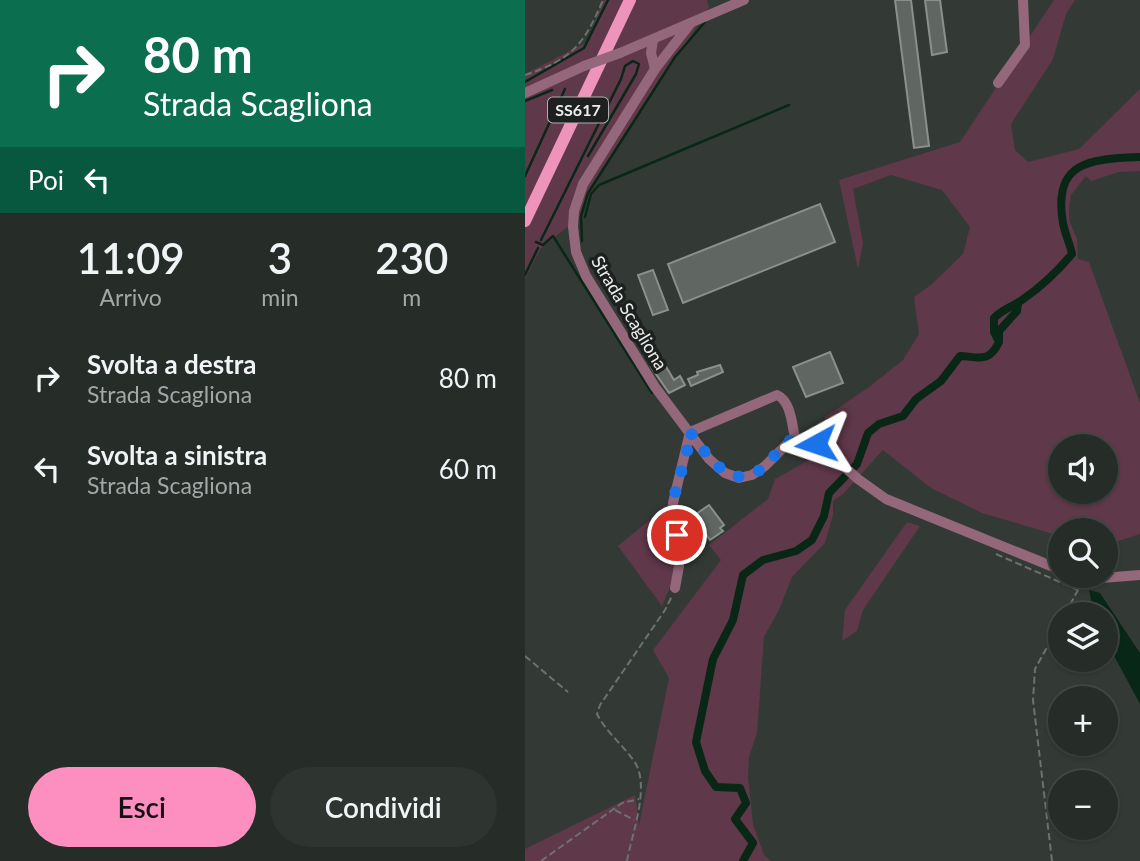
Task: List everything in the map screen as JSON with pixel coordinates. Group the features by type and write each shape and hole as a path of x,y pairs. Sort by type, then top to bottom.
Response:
{"main road":[{"name":"SS617","path":"525,221 631,0"}],"street":[{"path":"525,93 744,0"},
{"path":"998,83 1025,45 1023,0"},
{"name":"Strada Scagliona","path":"690,24 658,65 578,195 574,211 573,239 586,276 655,387 709,458 725,472 739,478 759,470 796,438"},
{"path":"653,40 651,52 658,65"},
{"path":"653,40 662,48 658,65"},
{"path":"637,46 651,52"},
{"path":"675,588 679,566 673,503 690,432 777,395 787,404 796,438 830,452 858,479 886,499 1048,565"},
{"path":"1118,577 1140,575"}],"path":[{"path":"525,75 565,56 579,46 603,0"},
{"path":"627,861 640,799 641,781 635,762 603,725 597,714 600,705 665,610 675,588"},
{"path":"1072,602 1078,590 1082,588"},
{"path":"1048,646 1035,669 1033,700 1052,861"},
{"path":"525,656 568,692"},
{"path":"541,861 622,803 640,799"},
{"path":"615,810 635,820"}],"shaded area":[{"path":"603,0 707,0 709,8 588,192 579,218 541,248 525,279 525,74 587,42"},
{"path":"1054,0 1075,0 1066,14 1053,59 1011,124 1015,150 1028,162 1079,149 1140,89 1140,171 1119,172 1091,181 1086,176 1071,195 1069,220 1077,239 1078,259 1089,262 1140,403 1140,534 1118,541 1118,518 1048,518 1048,532 982,513 931,488 883,450 843,494 833,501 833,515 825,543 792,577 779,610 764,637 757,733 749,757 748,777 753,824 764,855 771,861 525,861 525,849 635,795 639,825 669,678 653,650 721,560 709,545 768,499 775,479 820,454 825,417 903,360 919,334 914,297 932,284 963,254 970,227 942,190 891,175 853,189 863,243 858,269 839,180 960,142"},
{"path":"668,505 675,559 674,578 662,606 618,546"},
{"path":"907,522 920,526 863,610 857,631 842,641 845,610"},
{"path":"1089,590 1100,593 1106,602 1092,602"},
{"path":"1118,620 1140,653 1140,704 1118,663"}],"building":[{"path":"895,0 911,0 929,146 914,148"},
{"path":"925,0 940,0 947,52 932,55"},
{"path":"820,204 835,242 683,303 668,264"},
{"path":"653,270 668,310 653,315 638,275"},
{"path":"830,352 843,383 806,397 793,367"},
{"path":"662,360 674,380 680,376 685,385 669,393 651,367"},
{"path":"720,365 723,372 691,386 688,379 698,375 697,372"},
{"path":"709,505 724,525 720,528 723,531 710,540 698,524 694,527 689,519"}],"waterway":[{"path":"525,82 584,48 608,0"},
{"path":"582,241 581,216 588,193 675,57 705,22"},
{"path":"541,240 625,66 633,61 639,64 636,74 588,156"},
{"path":"525,176 565,89"},
{"path":"525,101 552,90"},
{"path":"585,217 591,194 599,185 789,105"},
{"path":"743,861 753,843 735,819 746,803 740,788 716,787 705,771 696,742 713,659 733,620 743,575 763,560 796,551 812,540 824,516 829,493 857,464 868,433 879,424 903,416 916,399 941,381 960,356 978,358 988,356 995,349 999,342 994,332 994,318 1036,290 1072,254 1063,223 1061,202 1064,186 1070,175 1079,167 1092,162 1140,157"},
{"path":"536,242 543,245 553,236 652,393"},
{"path":"525,275 538,248"},
{"path":"999,339 999,331 1017,311 1018,303"}],"route":[{"path":"677,535 674,497 690,432 709,458 725,472 739,478 752,475 765,466 791,440 799,438 816,444"}]}
